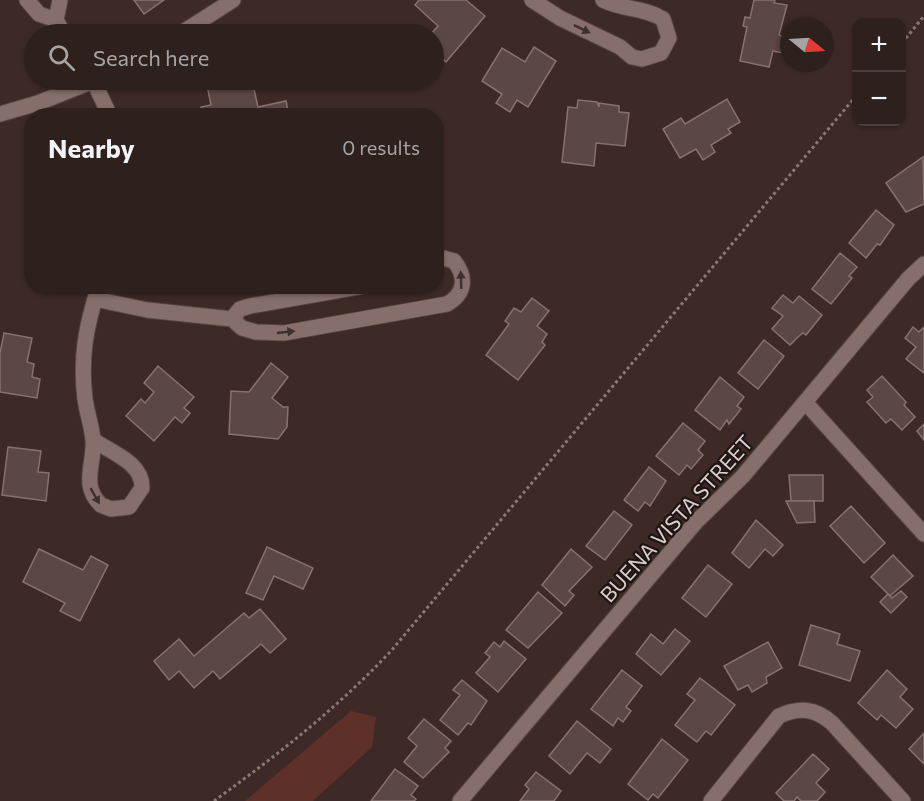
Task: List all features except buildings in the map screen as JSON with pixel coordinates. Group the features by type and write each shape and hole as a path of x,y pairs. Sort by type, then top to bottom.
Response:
{"street":[{"path":"27,0 39,15 56,20"},
{"path":"58,24 56,20 60,0"},
{"path":"196,24 233,0"},
{"path":"532,0 560,18 620,47 632,57 642,59 661,53 669,38 663,20 644,10 614,6 603,0"},
{"path":"0,114 66,90"},
{"path":"98,90 106,108"},
{"path":"100,294 147,310 232,319 242,328 255,332 284,333 447,304 456,300 463,276 454,261 444,258"},
{"name":"BUENA VISTA STREET","path":"460,801 696,522 743,476 908,279 924,264"},
{"path":"93,440 140,473 142,488 129,507 111,509 101,506 93,495 89,477 93,440 85,401 82,359 84,336 97,294"},
{"path":"232,319 240,309 250,306 318,294"},
{"path":"805,402 924,534"},
{"path":"711,801 779,716 791,710 821,713 903,801"}],"path":[{"path":"906,38 924,16"},
{"path":"214,801 295,742 349,696 391,651 852,101"}],"shaded area":[{"path":"351,711 376,717 372,747 313,801 245,801"}]}
